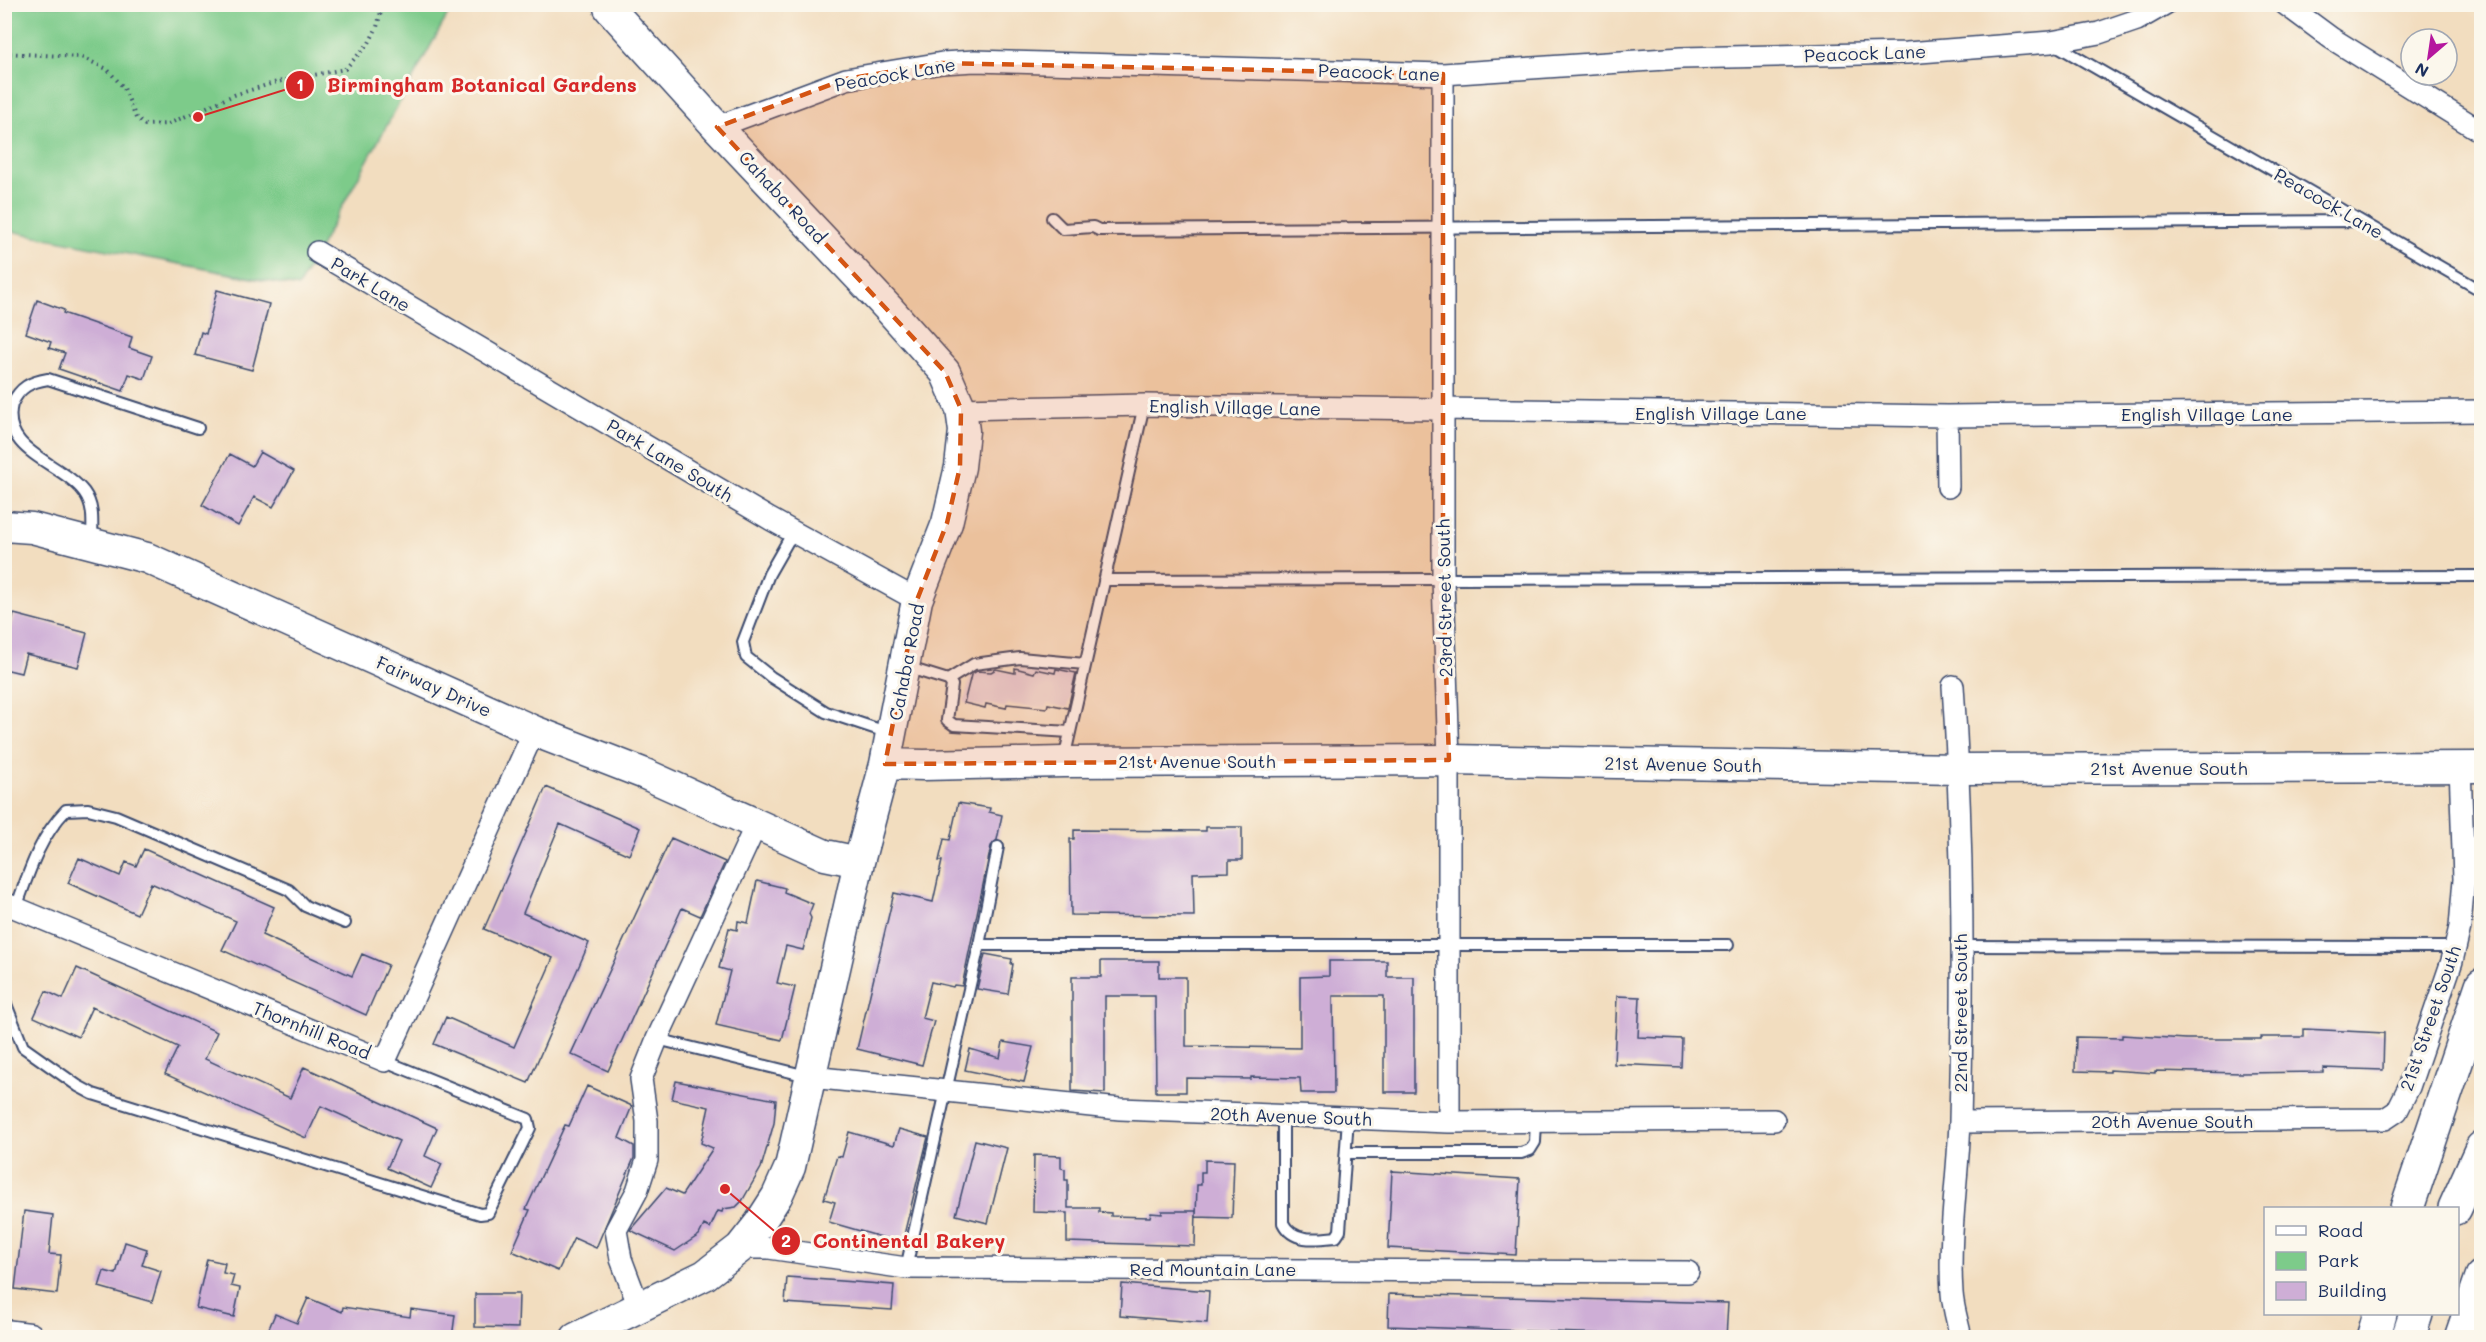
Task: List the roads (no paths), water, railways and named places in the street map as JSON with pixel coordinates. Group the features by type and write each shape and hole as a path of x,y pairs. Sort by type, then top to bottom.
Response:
{"highway":[{"path":"2408,1207 2481,985"},
{"path":"2456,1207 2481,1148"},
{"path":"2461,1338 2481,1277"},
{"path":"2373,1338 2379,1315"},
{"path":"2408,1338 2416,1315"}],"street":[{"name":"Cahaba Road","path":"576,1338 705,1275 740,1248 777,1196 790,1167 859,862 892,734 917,600 947,523 960,467 964,431 961,409 945,372 888,308 717,127 609,8 611,4"},
{"name":"Peacock Lane","path":"717,127 846,79 942,63 1023,62 1443,74 1682,58 1907,53 2051,42 2099,33 2127,23 2165,4"},
{"path":"2285,4 2331,38 2481,132"},
{"name":"23rd Street South","path":"1443,74 1443,579 1449,760 1449,1122"},
{"name":"Park Lane","path":"317,252 426,316"},
{"name":"Park Lane South","path":"426,316 793,532 917,600"},
{"name":"English Village Lane","path":"961,409 1144,405 1947,416 2481,411"},
{"path":"1947,416 1948,487"},
{"name":"Fairway Drive","path":"4,526 32,528 147,558 534,731 645,774 825,855 859,862"},
{"name":"22nd Street South","path":"1953,686 1959,769 1961,946 1960,1122 1951,1251 1952,1296 1961,1338"},
{"name":"Thornhill Road","path":"10,906 385,1060 534,731"},
{"name":"21st Avenue South","path":"885,764 1449,760 1959,769 2471,767"},
{"name":"21st Street South","path":"2385,1119 2397,1111 2409,1088 2460,927 2471,767"},
{"path":"639,1307 621,1259 616,1230 637,1191 647,1160 647,1121 641,1078 756,825"},
{"name":"20th Avenue South","path":"811,1077 1120,1109 1449,1122 1774,1120"},
{"name":"20th Avenue South","path":"1960,1122 2385,1119"},
{"name":"Red Mountain Lane","path":"740,1248 769,1248 906,1268 1688,1272"},
{"path":"4,1335 29,1338"}],"lane":[{"name":"Peacock Lane","path":"2051,42 2481,291"},
{"path":"1052,218 1064,229 1093,227 1099,230 2359,220"},
{"path":"92,542 92,510 86,494 76,483 19,446 10,437 7,424 18,392 31,382 48,379 198,428"},
{"path":"1063,762 1144,405"},
{"path":"793,532 769,573 743,642 746,657 800,697 826,712 892,734"},
{"path":"1104,580 2481,576"},
{"path":"948,680 974,664 1020,658 1085,664"},
{"path":"904,667 948,680 952,685 947,720 954,725 1070,732"},
{"path":"10,906 52,825 66,810 88,809 116,816 289,890 306,906 345,922"},
{"path":"906,1268 979,945 998,847"},
{"path":"979,945 1728,945"},
{"path":"1961,946 2455,946"},
{"path":"4,999 23,1047 93,1094 480,1214 488,1213 530,1128 528,1119 385,1060"},
{"path":"657,1039 811,1077"},
{"path":"1283,1115 1283,1223 1293,1236 1301,1238 1332,1238 1338,1235 1348,1118"},
{"path":"1346,1153 1521,1153 1530,1150 1535,1142 1536,1122"}],"place":[{"name":"Birmingham Botanical Gardens","path":"198,117"},
{"name":"Continental Bakery","path":"725,1189"}]}
